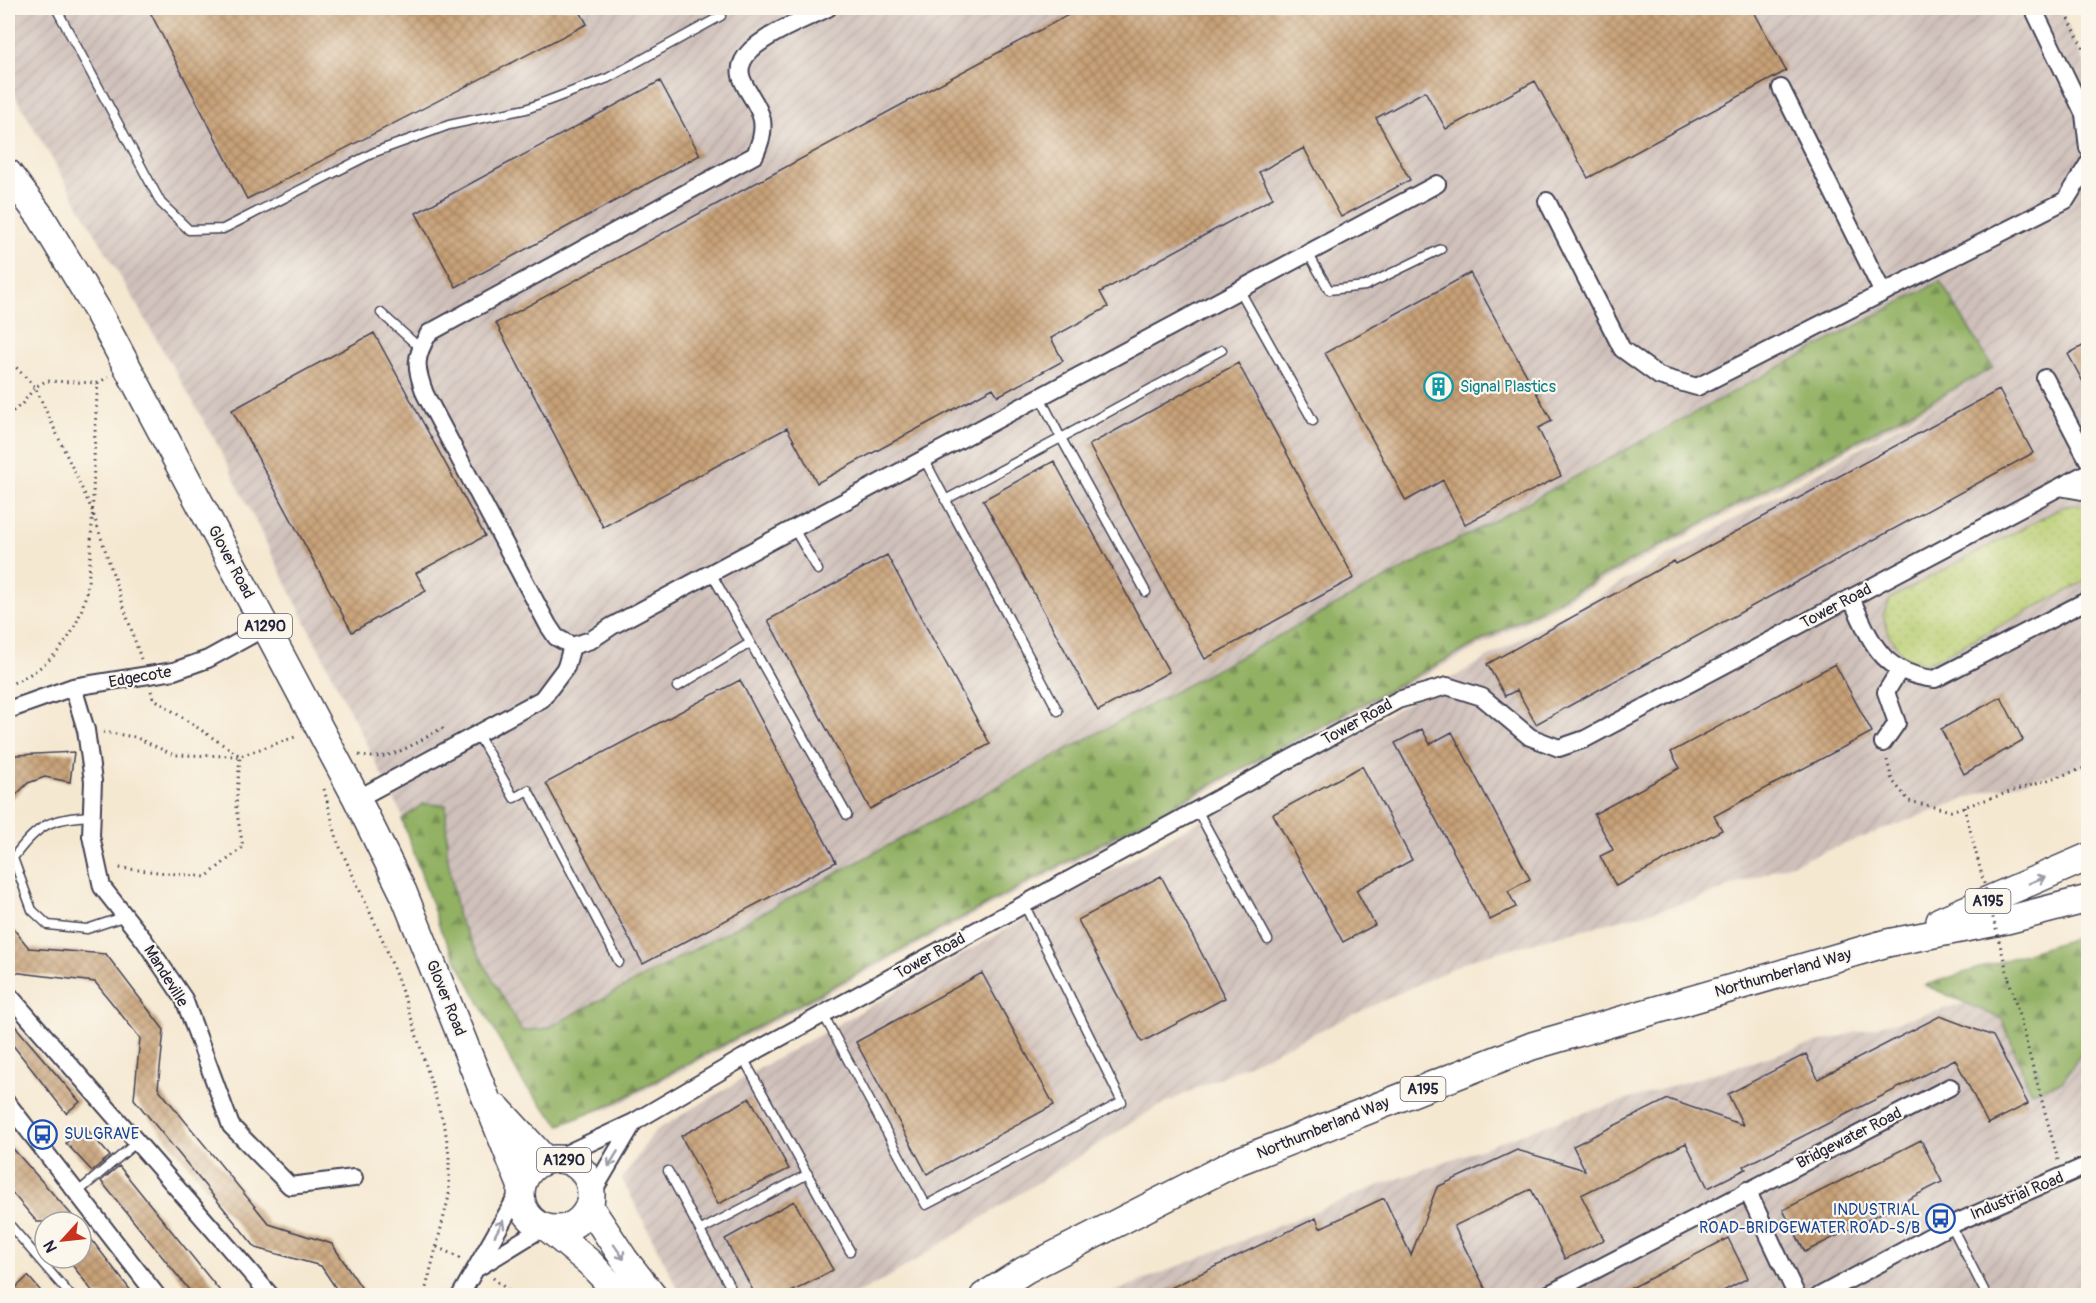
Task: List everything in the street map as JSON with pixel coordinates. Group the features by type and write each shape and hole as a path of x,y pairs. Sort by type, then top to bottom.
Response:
{"main road":[{"name":"Glover Road","path":"8,173 66,255 128,366 357,799 403,892 521,1187"},
{"name":"Northumberland Way","path":"1887,943 2088,857"},
{"name":"Northumberland Way","path":"984,1296 1025,1270 1236,1162 1532,1046 1887,943 2007,920 2088,899"},
{"name":"Glover Road","path":"487,1098 551,1159"},
{"name":"A1290","path":"621,1296 590,1263 527,1215 522,1206 521,1187 534,1165 551,1159 568,1160 585,1174 590,1201 624,1259 653,1296"},
{"path":"546,1228 569,1227 578,1222 590,1201"}],"street":[{"path":"828,8 752,49 741,63 740,74 762,118 763,135 755,155 429,333 417,353 417,374 425,394 548,625 556,637 572,646 591,640 711,573 1437,184"},
{"path":"2032,8 2084,114 2088,148"},
{"path":"1781,88 1882,291"},
{"path":"1547,201 1622,349 1659,376 1697,387 1882,291 2066,200 2088,164"},
{"path":"2045,378 2088,460"},
{"name":"Tower Road","path":"551,1159 634,1122 743,1058 1398,700 1447,686 1482,697 1530,737 1559,748 1585,739 2088,472"},
{"path":"2060,487 2088,492"},
{"path":"1851,598 1879,653 1899,671 1915,677 1935,679 2088,600"},
{"name":"Edgecote","path":"8,710 73,687 147,677 208,659 266,627"},
{"path":"357,799 542,699 567,667 572,646"},
{"path":"1883,743 1897,723 1886,692 1899,671"},
{"name":"Mandeville","path":"73,687 86,730 93,781 91,836 102,886 123,917 144,940 184,999 231,1126 290,1186 354,1178"},
{"path":"8,994 271,1296"},
{"name":"Bridgewater Road","path":"1545,1296 1950,1087"},
{"path":"8,1104 157,1296"},
{"name":"Tower Road","path":"590,1201 634,1122"},
{"name":"Industrial Road","path":"1818,1296 1951,1225 2088,1164"},
{"path":"460,1296 478,1268 521,1187"},
{"path":"1747,1190 1797,1296"},
{"path":"478,1268 546,1228"}],"lane":[{"path":"56,8 161,203 189,230 223,229 375,152 449,125 526,109 608,78 721,16"},
{"path":"1308,253 1329,290 1365,286 1442,249"},
{"path":"1239,291 1313,421"},
{"path":"381,313 420,348"},
{"path":"945,500 1222,350"},
{"path":"1040,397 1146,592"},
{"path":"924,459 1059,711"},
{"path":"794,529 818,570"},
{"path":"711,573 847,815"},
{"path":"677,687 750,643"},
{"path":"476,733 514,798 528,790 619,962"},
{"path":"1197,810 1268,940"},
{"path":"93,816 63,817 44,824 28,837 12,858 32,910 48,925 87,929 123,917"},
{"path":"823,1014 926,1205 1122,1102 1024,904"},
{"path":"743,1058 850,1251"},
{"path":"78,1192 137,1142"},
{"path":"668,1171 735,1296"},
{"path":"701,1230 808,1174"},
{"path":"8,1223 71,1296"},
{"path":"1951,1225 1987,1296"}],"path":[{"path":"2064,8 2088,59"},
{"path":"8,359 35,387 92,510 153,698 240,756"},
{"path":"8,415 22,404 35,387 46,381 98,383 128,366"},
{"path":"8,685 39,670 62,645 77,622 87,589 98,383"},
{"path":"357,754 372,758 387,756 442,728 453,746"},
{"path":"86,730 135,736 174,755 240,756 299,735 304,744"},
{"path":"1883,743 1892,780 1909,801 1951,811 2088,767"},
{"path":"119,868 206,877 226,864 243,848 236,808 240,756"},
{"path":"320,779 338,843 385,945 411,1017 446,1128 450,1180 424,1296"},
{"path":"1964,807 2062,1177"},
{"path":"436,1247 478,1268 515,1296"}],"shaded area":[{"path":"8,8 2060,8 2088,71 2088,765 1987,791 1692,901 1474,958 1155,1108 889,1277 854,1295 684,1295 679,1291 622,1179 655,1131 764,1066 1982,379 609,1109 562,1113 483,978 215,440 8,83"},
{"path":"1962,1004 2072,1007 2088,1012 2088,1295 1104,1296 1373,1188 1557,1121 1794,1049"}],"green space":[{"path":"1940,281 1993,368 610,1105 560,1125 523,1083 441,931 402,819 423,804 446,805 447,853 458,918 522,1031 548,1028"},
{"path":"2086,504 2088,506 2088,580 1940,657 1925,663 1905,658 1890,637 1883,615 1891,598 2065,506"},
{"path":"2081,936 2088,937 2088,1043 2062,1082 2031,1092 2002,1019 1925,985"}],"building":[{"path":"148,8 578,8 587,24 247,199"},
{"path":"1081,8 1752,8 1786,71 1588,178 1535,81 1446,129 1425,91 1376,118 1410,180 1341,217 1304,148 1259,172 1273,198 1100,292 1108,307 1051,338 1063,361 998,396 993,388 817,483 787,428 603,527 496,323"},
{"path":"660,81 700,155 456,287 416,213"},
{"name":"Signal Plastics","path":"1470,273 1552,421 1538,428 1561,476 1465,524 1443,480 1406,501 1325,353"},
{"path":"374,333 485,536 416,573 426,591 352,632 232,410"},
{"path":"2088,343 2088,391 2068,354"},
{"path":"1238,363 1354,578 1205,659 1089,445"},
{"path":"1999,390 2033,453 1536,724 1517,690 1505,696 1487,664 1674,561 1676,564"},
{"path":"1054,461 1169,672 1098,711 983,500"},
{"path":"887,555 990,744 870,809 768,620"},
{"path":"1835,664 1872,732 1714,816 1722,830 1616,886 1600,856 1613,850 1594,814 1680,768 1671,752"},
{"path":"740,680 836,862 643,964 546,783"},
{"path":"2001,697 2023,740 1964,774 1941,729"},
{"path":"1422,729 1430,744 1452,732 1530,879 1508,891 1516,907 1490,920 1395,743"},
{"path":"74,752 70,782 45,777 28,783 8,803 8,764 16,755"},
{"path":"1362,766 1412,860 1356,890 1375,925 1343,942 1273,814"},
{"path":"1161,876 1225,998 1142,1042 1078,920"},
{"path":"8,922 29,948 106,954 164,1030 158,1088 269,1224 332,1244 367,1296 341,1296 321,1266 256,1248 134,1099 140,1038 95,982 12,972 8,966"},
{"path":"982,973 1054,1105 927,1174 856,1042"},
{"path":"1940,1016 1993,1036 2028,1104 1988,1124 1955,1059 1744,1166 1746,1169 1708,1188 1686,1143 1581,1195 1604,1240 1565,1259 1531,1189 1454,1226 1489,1296 1154,1296 1316,1218 1320,1228 1384,1198 1411,1255 1437,1187 1517,1150 1585,1170 1573,1146 1668,1099 1743,1125 1728,1094 1806,1054 1818,1079"},
{"path":"9,1019 80,1102 66,1113 8,1039"},
{"path":"750,1098 789,1169 718,1204 681,1136"},
{"path":"85,1127 110,1156 92,1171 66,1143"},
{"path":"1921,1140 1942,1182 1805,1252 1783,1210"},
{"path":"8,1143 67,1210 33,1210 33,1217 8,1188"},
{"path":"119,1166 224,1296 194,1296 101,1181"},
{"path":"794,1201 833,1270 784,1296 756,1296 725,1239"},
{"path":"1728,1238 1748,1278 1714,1296 1616,1296"},
{"path":"93,1242 135,1296 96,1296 76,1270 93,1270"},
{"path":"28,1276 45,1296 8,1296 8,1295"}],"place":[{"name":"Signal Plastics","path":"1439,387"},
{"name":"SULGRAVE","path":"43,1134"},
{"name":"INDUSTRIAL ROAD-BRIDGEWATER ROAD-S/B","path":"1941,1219"}]}
